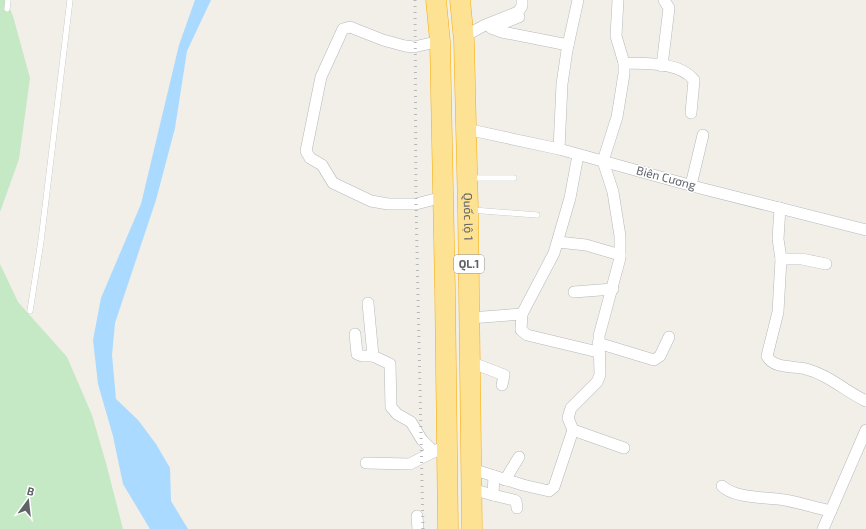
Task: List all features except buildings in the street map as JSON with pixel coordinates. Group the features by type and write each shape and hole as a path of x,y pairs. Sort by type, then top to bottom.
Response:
{"highway":[{"name":"Quốc lộ 1","path":"436,0 440,41 443,196 440,449 448,529"},
{"name":"Quốc lộ 1","path":"460,0 463,37 468,210 472,529"}],"street":[{"path":"463,37 486,25 518,12 522,6 522,0"},
{"path":"559,148 562,84 568,45 578,0"},
{"path":"618,0 616,36 624,62 620,105 603,161 613,192 620,255 618,270 604,316 598,348 600,370 598,379 569,413 568,422 573,430 624,448"},
{"path":"662,66 668,8 664,0"},
{"path":"519,17 491,28 502,32 568,45"},
{"path":"440,41 414,47 383,40 350,27 343,29 321,77 306,151 310,158 322,165 333,183 371,201 388,204 416,204 443,196"},
{"path":"624,62 662,66 685,72 694,80 691,113"},
{"name":"Biên Cương","path":"466,128 559,148 578,155 692,186 866,230"},
{"path":"692,186 703,135"},
{"path":"578,155 570,198 558,242 547,269 522,314 521,330 527,335 654,360 660,356 670,337"},
{"path":"780,208 778,239 780,259 778,312 768,350 767,356 769,361 774,364 806,369 822,374 866,401"},
{"path":"558,242 580,244 620,255"},
{"path":"780,259 802,259 826,264"},
{"path":"574,292 613,289"},
{"path":"368,303 373,356"},
{"path":"470,318 522,314"},
{"path":"355,334 357,354 362,356 373,356 390,364 391,407 397,414 411,422 422,440 440,449"},
{"path":"470,362 504,375 502,385"},
{"path":"472,469 540,490 552,490 573,430"},
{"path":"823,529 866,430"},
{"path":"366,463 410,464 440,449"},
{"path":"505,480 518,457"},
{"path":"493,495 494,476"},
{"path":"722,486 726,490 749,496 784,500 831,512"},
{"path":"472,489 514,500 516,501 518,508"},
{"path":"417,516 418,529"}],"lane":[{"path":"7,9 8,0"},
{"path":"30,311 41,241 70,0"},
{"path":"467,178 514,178"},
{"path":"468,210 537,215"}],"green space":[{"path":"0,0 6,0 13,16 30,78 19,159 0,212"},
{"path":"0,264 18,302 67,357 92,415 123,529 0,529"}],"water":[{"path":"195,0 211,0 187,51 175,128 156,200 115,323 112,355 116,399 138,420 156,444 170,468 171,501 188,529 150,529 123,484 113,436 98,384 93,340 101,298 141,204 179,45"}],"railway":[{"path":"415,0 416,204 423,529"}]}
